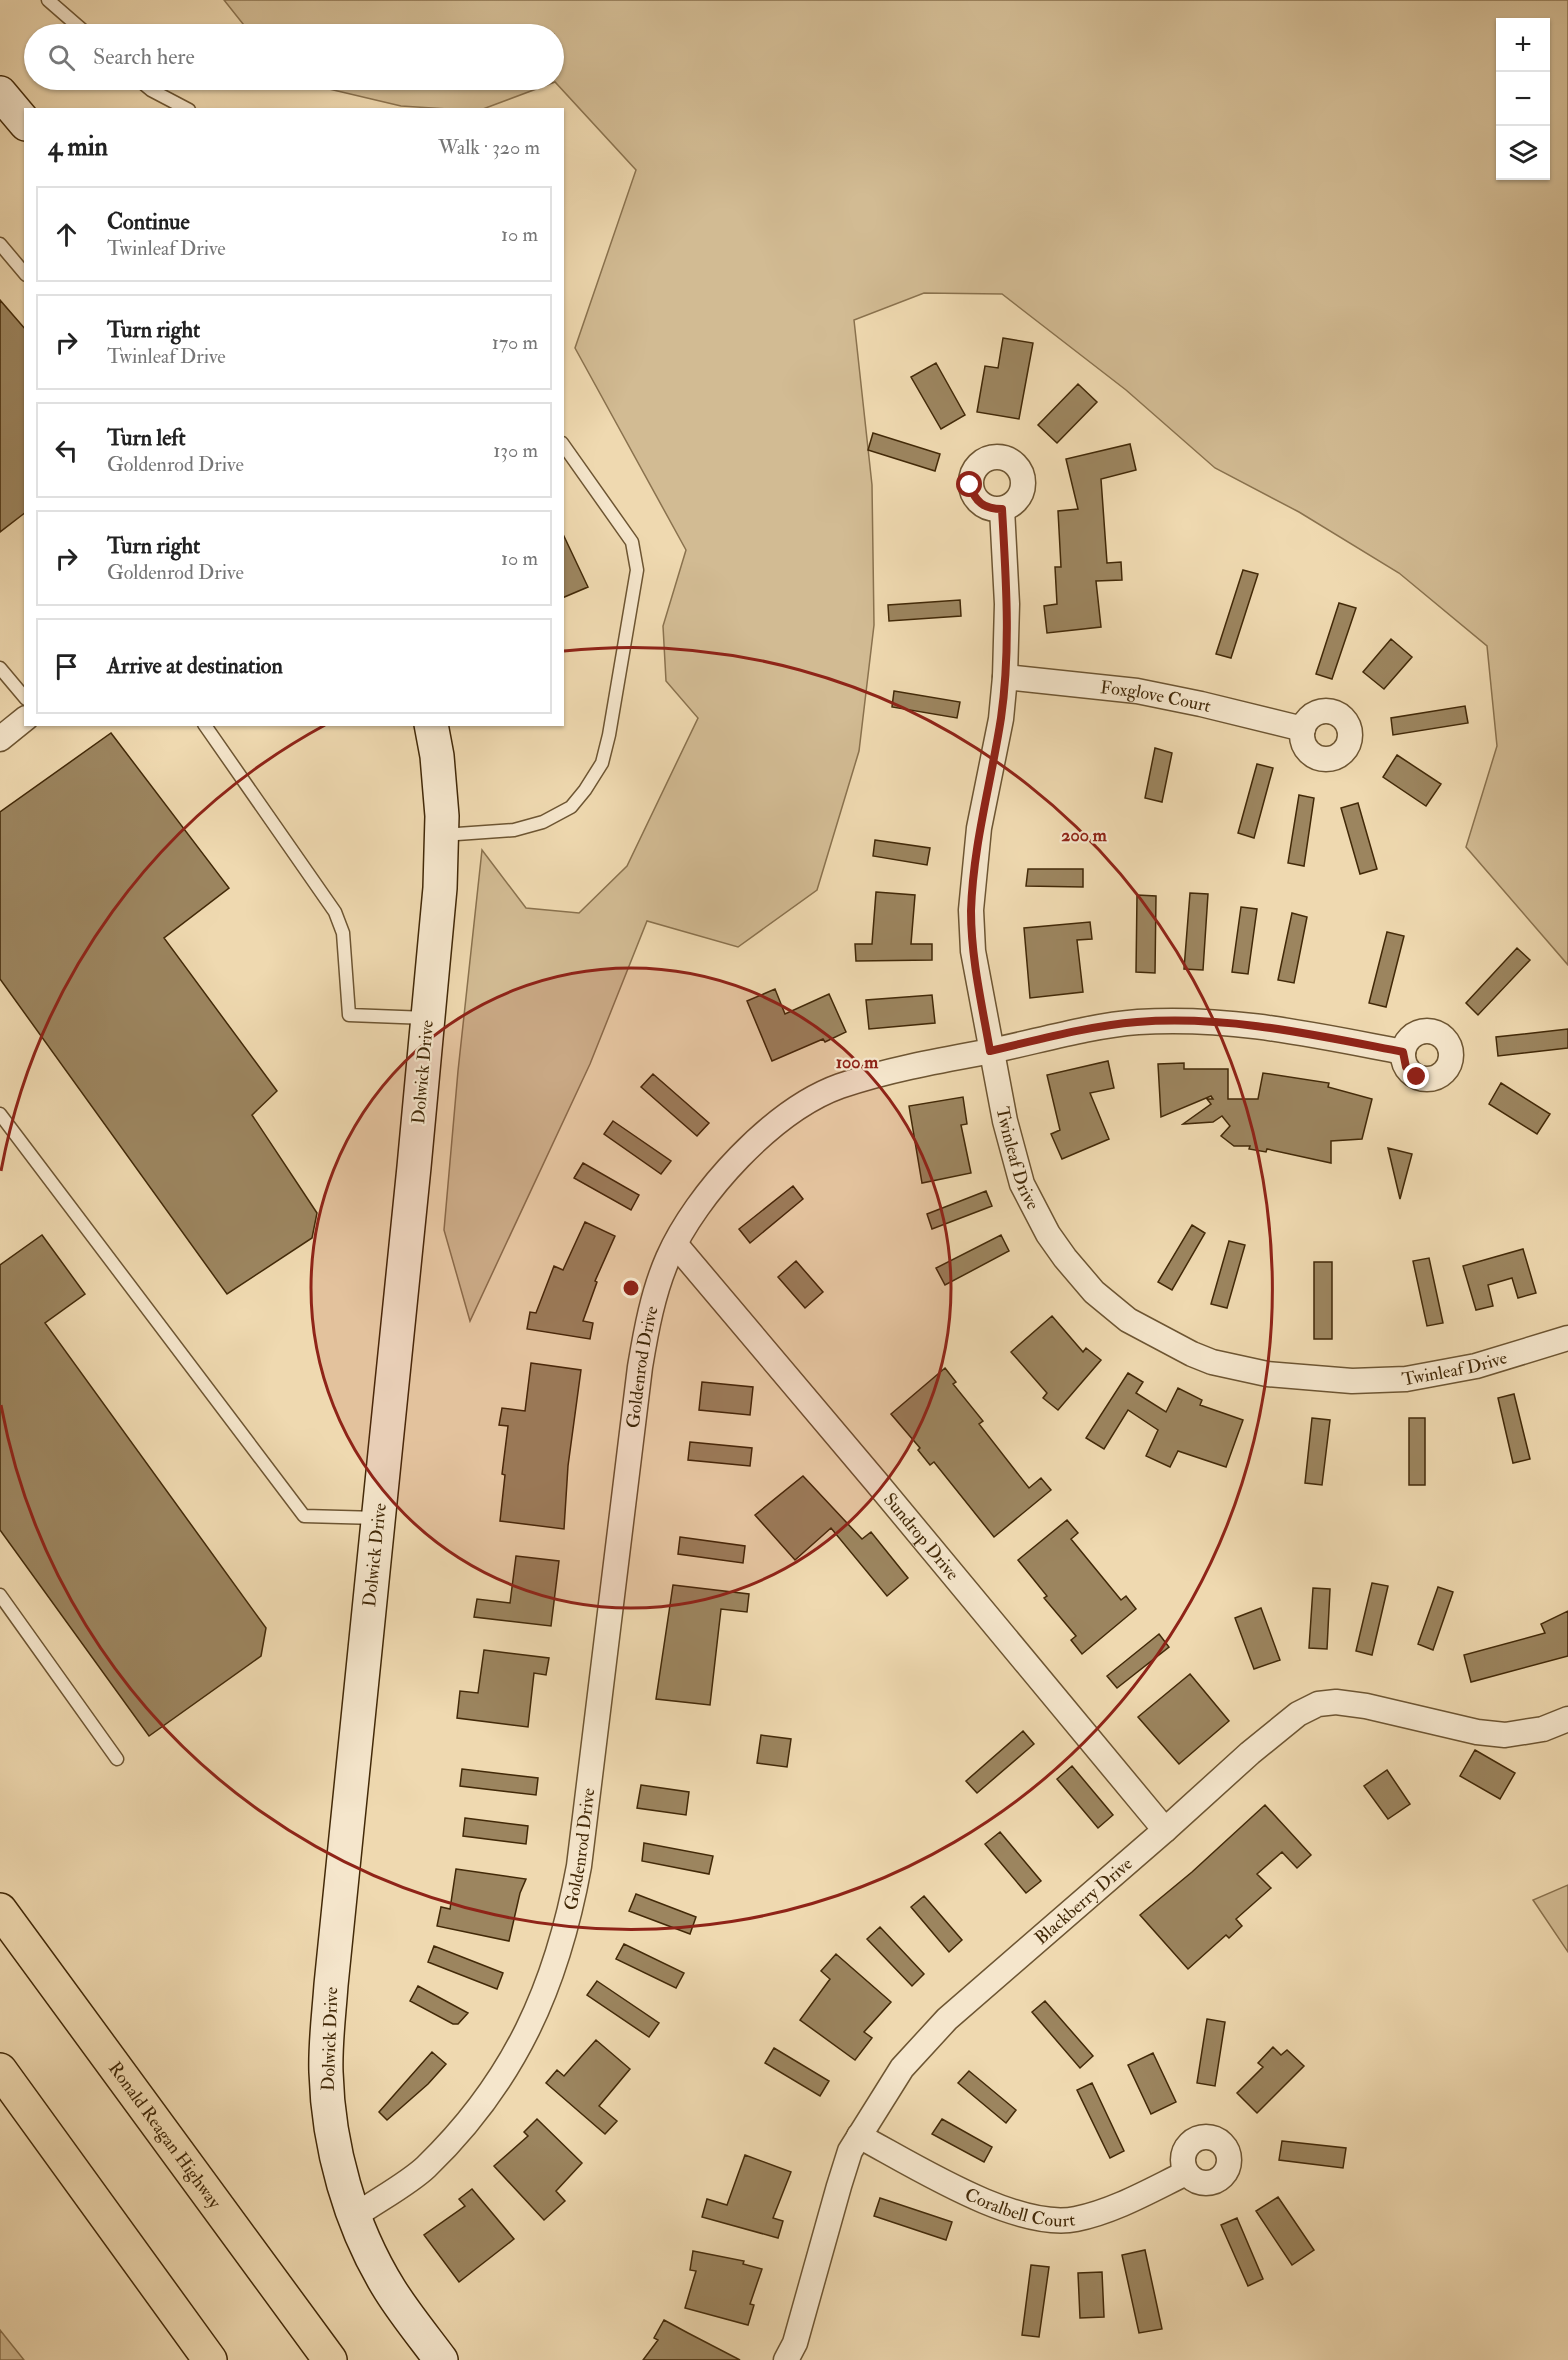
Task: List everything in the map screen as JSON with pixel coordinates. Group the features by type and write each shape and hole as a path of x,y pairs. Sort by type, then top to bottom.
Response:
{"highway":[{"name":"Ronald Reagan Highway","path":"0,1910 330,2360"},
{"path":"0,2070 210,2360"},
{"path":"0,2108 146,2273"}],"main road":[{"path":"0,93 24,122"},
{"name":"Dolwick Drive","path":"431,726 437,756 442,835 440,888 331,1985 326,2071 330,2124 355,2216 389,2289 441,2360"}],"street":[{"name":"Twinleaf Drive","path":"1002,509 1007,604 1005,677 1001,719 979,828 971,910 973,951 1005,1121 1022,1184 1048,1234 1094,1292 1128,1320 1212,1362 1267,1374 1362,1381 1406,1379 1476,1366 1568,1338"},
{"name":"Foxglove Court","path":"1005,677 1137,692 1202,704 1303,729"},
{"path":"0,739 24,720"},
{"name":"Goldenrod Drive","path":"355,2216 425,2168 473,2116 508,2068 525,2038 555,1966 571,1910 579,1866 640,1367 648,1322 668,1258 705,1197 732,1165 768,1129 805,1104 839,1087 915,1066 1091,1029 1136,1022 1202,1020 1263,1025 1403,1052"},
{"name":"Sundrop Drive","path":"676,1245 1165,1830"},
{"name":"Blackberry Drive","path":"786,2360 795,2343 838,2186 850,2151 902,2068 947,2019 1250,1753 1298,1714 1318,1704 1336,1702 1366,1706 1477,1732 1505,1735 1543,1729 1568,1719"},
{"name":"Coralbell Court","path":"859,2136 971,2195 1013,2212 1040,2218 1073,2220 1098,2213 1121,2205 1186,2173"}],"lane":[{"path":"48,0 76,24"},
{"path":"151,90 185,108"},
{"path":"0,244 24,273"},
{"path":"442,835 514,830 543,822 571,807 602,764 637,570 632,542 564,446"},
{"path":"0,668 24,697"},
{"path":"205,726 334,912 343,933 349,1015 428,1018"},
{"path":"0,1114 304,1516 379,1518"},
{"path":"0,1595 117,1759"}],"shaded area":[{"path":"224,0 1568,0 1568,965 1466,847 1497,746 1487,646 1399,573 1299,512 1215,468 1126,390 1002,294 924,293 854,320 872,485 874,625 859,751 817,890 738,947 647,921 590,1064 470,1321 444,1230 458,1071 482,850 526,908 579,913 627,866 698,718 666,681 663,626 686,550 575,348 636,170 562,90 564,24 243,24"},
{"path":"333,90 534,90 486,108 401,106"},
{"path":"1568,1885 1568,1952 1533,1900"},
{"path":"0,2330 24,2360 0,2360"}],"building":[{"path":"0,300 24,328 24,514 0,532"},
{"path":"1003,338 1033,343 1019,419 977,412 985,366 998,368"},
{"path":"936,363 965,415 941,429 911,377"},
{"path":"1078,384 1097,402 1057,443 1038,425"},
{"path":"873,433 940,454 935,471 868,450"},
{"path":"1130,444 1136,470 1101,479 1107,563 1121,562 1122,580 1096,581 1101,627 1047,633 1044,606 1057,604 1055,567 1061,567 1058,511 1078,509 1066,459"},
{"path":"564,536 588,587 564,597"},
{"path":"1243,570 1258,574 1231,658 1216,654"},
{"path":"960,600 961,616 889,621 888,605"},
{"path":"1339,603 1356,608 1332,679 1316,674"},
{"path":"1391,639 1412,657 1384,689 1363,672"},
{"path":"894,691 960,702 957,718 892,707"},
{"path":"1465,706 1468,723 1393,735 1391,718"},
{"path":"111,733 229,888 164,938 277,1091 252,1115 317,1213 312,1238 227,1294 0,979 0,812"},
{"path":"1155,748 1172,753 1162,802 1145,798"},
{"path":"1397,755 1441,784 1426,806 1383,777"},
{"path":"1257,764 1273,768 1254,838 1238,833"},
{"path":"1299,795 1314,798 1304,866 1288,863"},
{"path":"1358,803 1377,869 1360,874 1341,808"},
{"path":"875,840 930,848 927,865 873,856"},
{"path":"1028,869 1083,869 1083,887 1026,886"},
{"path":"876,892 915,895 911,944 932,944 932,960 856,961 855,944 872,944"},
{"path":"1190,893 1208,894 1203,970 1184,969"},
{"path":"1137,895 1156,896 1155,973 1136,972"},
{"path":"1241,907 1257,909 1248,974 1232,972"},
{"path":"1292,913 1307,917 1294,983 1278,980"},
{"path":"1090,922 1092,939 1077,940 1083,992 1030,998 1024,928"},
{"path":"1387,932 1404,936 1386,1007 1369,1003"},
{"path":"1517,948 1530,960 1478,1015 1466,1003"},
{"path":"775,989 785,1014 829,994 846,1032 825,1042 823,1039 772,1061 747,1001"},
{"path":"932,995 935,1023 869,1029 866,1000"},
{"path":"1568,1029 1568,1048 1498,1056 1496,1037"},
{"path":"1108,1061 1114,1088 1090,1093 1109,1139 1062,1159 1051,1134 1060,1130 1047,1075"},
{"path":"1184,1063 1184,1069 1228,1069 1228,1099 1258,1099 1263,1073 1329,1083 1328,1087 1372,1099 1362,1139 1331,1141 1331,1163 1267,1149 1266,1152 1249,1149 1250,1146 1234,1146 1221,1136 1230,1126 1222,1116 1213,1122 1183,1124 1211,1104 1207,1099 1213,1099 1211,1096 1161,1117 1158,1064"},
{"path":"653,1074 709,1123 697,1136 641,1087"},
{"path":"1501,1083 1550,1114 1537,1134 1489,1104"},
{"path":"963,1097 967,1124 961,1125 971,1173 922,1183 909,1106"},
{"path":"613,1121 671,1161 661,1174 604,1134"},
{"path":"1388,1148 1412,1154 1400,1199"},
{"path":"583,1163 639,1195 631,1210 574,1178"},
{"path":"793,1186 803,1199 750,1243 739,1229"},
{"path":"986,1191 992,1206 932,1229 927,1214"},
{"path":"585,1222 615,1236 595,1281 597,1282 583,1321 593,1323 590,1339 527,1329 530,1312 536,1313 554,1266 563,1270"},
{"path":"1192,1225 1205,1233 1172,1290 1158,1282"},
{"path":"42,1235 85,1294 45,1323 266,1628 261,1656 149,1736 0,1530 0,1265"},
{"path":"1001,1235 1009,1251 945,1285 936,1268"},
{"path":"1229,1241 1245,1245 1227,1308 1211,1304"},
{"path":"1523,1249 1536,1293 1518,1298 1512,1278 1488,1285 1493,1306 1476,1310 1463,1266"},
{"path":"1429,1258 1443,1323 1427,1326 1413,1261"},
{"path":"796,1261 823,1292 805,1308 778,1277"},
{"path":"1314,1262 1332,1262 1332,1339 1314,1339"},
{"path":"1052,1316 1083,1352 1086,1348 1101,1360 1058,1410 1043,1398 1047,1393 1011,1352"},
{"path":"531,1363 581,1370 568,1466 564,1529 500,1521 505,1475 502,1474 508,1426 499,1425 502,1408 525,1411"},
{"path":"945,1368 956,1382 953,1384 983,1421 979,1424 1029,1488 1041,1478 1051,1490 994,1537 934,1462 930,1465 918,1450 920,1448 891,1414"},
{"path":"1128,1373 1143,1382 1136,1393 1166,1412 1178,1388 1202,1400 1200,1405 1243,1420 1226,1467 1178,1451 1170,1467 1146,1456 1158,1430 1128,1410 1104,1449 1086,1438"},
{"path":"702,1382 753,1387 750,1415 699,1410"},
{"path":"1514,1394 1530,1459 1513,1463 1498,1398"},
{"path":"1312,1418 1330,1420 1322,1485 1305,1483"},
{"path":"1409,1418 1425,1418 1425,1485 1409,1485"},
{"path":"690,1442 752,1448 750,1466 688,1460"},
{"path":"803,1476 862,1539 871,1532 908,1578 887,1596 831,1528 795,1560 755,1515"},
{"path":"1067,1520 1078,1533 1071,1539 1121,1600 1126,1596 1136,1609 1082,1654 1071,1640 1076,1636 1044,1598 1047,1596 1018,1560"},
{"path":"680,1537 745,1546 743,1563 678,1554"},
{"path":"516,1556 559,1561 551,1626 474,1617 477,1599 510,1603"},
{"path":"1372,1583 1388,1586 1372,1655 1356,1651"},
{"path":"673,1585 749,1594 747,1612 721,1609 710,1705 656,1699"},
{"path":"1438,1587 1453,1592 1433,1650 1418,1644"},
{"path":"1313,1588 1330,1589 1327,1649 1309,1648"},
{"path":"1261,1608 1280,1660 1254,1669 1235,1618"},
{"path":"1568,1611 1568,1656 1471,1682 1464,1655 1545,1633 1541,1624"},
{"path":"1159,1634 1169,1647 1117,1688 1107,1676"},
{"path":"484,1650 549,1658 546,1675 534,1673 528,1727 457,1718 460,1691 478,1693"},
{"path":"1190,1674 1229,1721 1179,1764 1138,1717"},
{"path":"1023,1731 1034,1744 977,1793 966,1781"},
{"path":"761,1735 791,1739 787,1767 757,1763"},
{"path":"1475,1750 1515,1773 1500,1799 1460,1776"},
{"path":"1072,1766 1113,1815 1098,1828 1057,1779"},
{"path":"462,1769 538,1778 536,1795 460,1786"},
{"path":"1387,1770 1410,1804 1388,1819 1364,1786"},
{"path":"641,1785 689,1792 686,1815 637,1808"},
{"path":"1265,1805 1311,1855 1297,1868 1282,1852 1257,1874 1271,1888 1236,1919 1242,1926 1229,1938 1226,1935 1188,1969 1140,1915 1192,1872"},
{"path":"465,1818 528,1826 526,1844 463,1836"},
{"path":"1000,1832 1041,1881 1026,1893 985,1844"},
{"path":"644,1843 713,1856 709,1874 642,1861"},
{"path":"456,1869 526,1879 520,1893 509,1941 437,1926 441,1907 450,1909"},
{"path":"636,1894 696,1917 690,1934 629,1911"},
{"path":"924,1896 962,1940 949,1952 911,1907"},
{"path":"880,1927 924,1974 912,1986 867,1939"},
{"path":"624,1944 684,1973 676,1988 616,1959"},
{"path":"434,1946 503,1973 497,1989 428,1962"},
{"path":"836,1954 891,2002 864,2032 872,2038 855,2060 800,2020 830,1979 821,1971"},
{"path":"597,1981 659,2023 649,2037 587,1995"},
{"path":"418,1986 468,2013 458,2024 453,2024 410,2001"},
{"path":"1045,2001 1093,2056 1080,2068 1032,2012"},
{"path":"1207,2019 1225,2022 1215,2086 1197,2083"},
{"path":"596,2040 630,2069 599,2106 617,2121 605,2134 546,2083 557,2070 564,2076"},
{"path":"1273,2047 1281,2055 1287,2050 1304,2066 1257,2113 1237,2093 1263,2067 1258,2063"},
{"path":"774,2048 829,2081 820,2096 765,2063"},
{"path":"432,2052 446,2064 428,2084 387,2120 379,2112"},
{"path":"1153,2053 1176,2102 1151,2114 1128,2065"},
{"path":"969,2071 1016,2110 1006,2123 958,2083"},
{"path":"1092,2083 1124,2151 1110,2158 1077,2090"},
{"path":"537,2119 582,2163 556,2191 565,2201 544,2220 494,2166 528,2136 524,2132"},
{"path":"942,2119 992,2147 984,2162 932,2134"},
{"path":"1282,2141 1346,2148 1343,2168 1279,2160"},
{"path":"745,2155 791,2172 773,2218 783,2221 778,2238 702,2217 707,2199 727,2205"},
{"path":"472,2189 514,2239 459,2282 424,2235 465,2206 459,2199"},
{"path":"1278,2197 1314,2250 1292,2265 1256,2211"},
{"path":"880,2198 952,2222 946,2240 874,2216"},
{"path":"1237,2218 1263,2279 1248,2286 1221,2225"},
{"path":"1145,2250 1162,2329 1139,2333 1122,2255"},
{"path":"693,2251 744,2261 743,2264 762,2269 750,2304 754,2305 748,2325 685,2308 696,2271 690,2270"},
{"path":"1031,2265 1049,2267 1039,2337 1022,2335"},
{"path":"1102,2272 1104,2317 1080,2318 1078,2273"},
{"path":"664,2320 740,2360 643,2360 658,2340 654,2338"}],"route":[{"path":"970,485 977,501 984,507 1002,509 1007,604 1005,677 1001,719 979,828 971,910 973,951 990,1051 1091,1029 1136,1022 1202,1020 1263,1025 1403,1052 1406,1067 1417,1077"}]}
